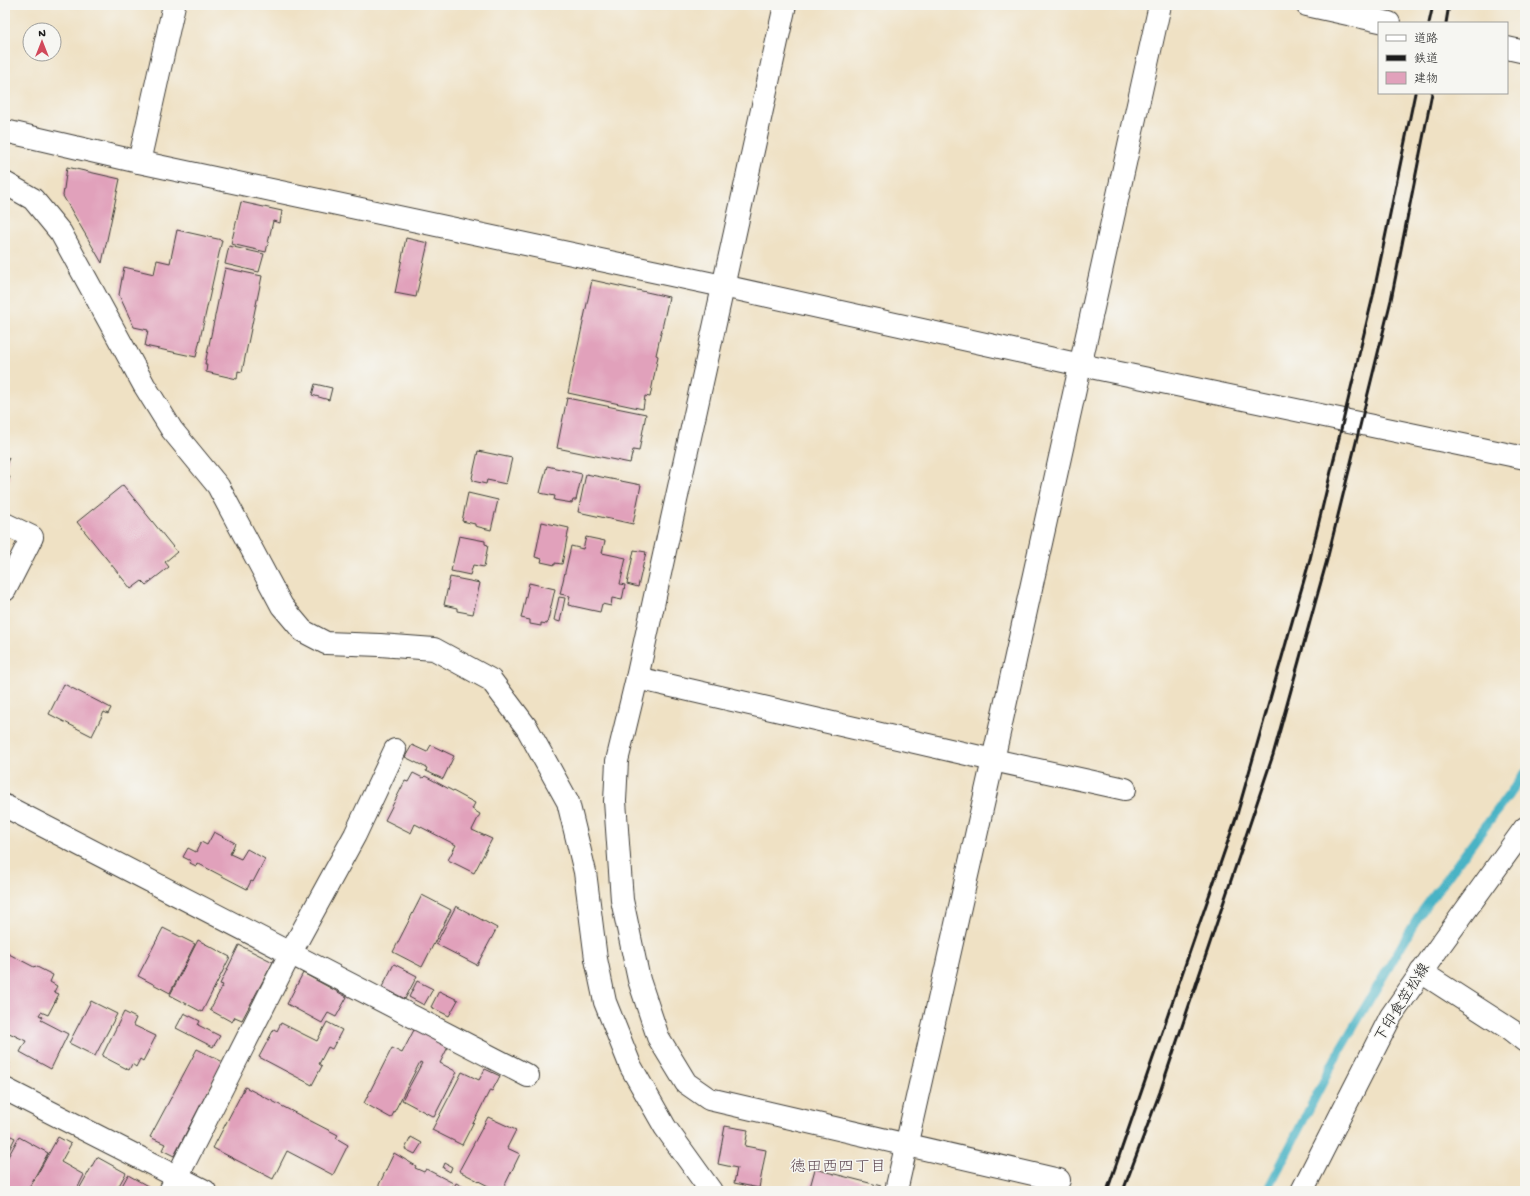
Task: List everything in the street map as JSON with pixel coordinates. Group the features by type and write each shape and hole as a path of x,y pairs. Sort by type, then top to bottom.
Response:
{"street":[{"path":"139,162 174,5"},
{"path":"785,5 637,678 617,761 614,801 622,900 639,980 658,1037 686,1083 709,1099 1059,1180"},
{"path":"896,1191 905,1145 993,760 1160,5"},
{"path":"1307,5 1384,22"},
{"path":"1508,48 1525,52"},
{"path":"5,131 139,162 723,286 1081,365 1525,458"},
{"path":"5,183 32,199 61,232 144,385 172,430 218,486 282,606 303,631 326,643 380,645 434,650 491,680 527,728 568,802 585,872 596,959 605,1002 631,1067 665,1127 712,1191"},
{"path":"5,524 32,537 5,590"},
{"path":"637,678 1125,789"},
{"path":"174,1184 290,954 355,836 395,750"},
{"path":"5,806 528,1076"},
{"name":"下印食笠松線","path":"1302,1191 1391,1016 1421,972 1523,834"},
{"path":"1421,972 1511,1030 1525,1042"},
{"path":"5,1089 174,1184 206,1191"}],"building":[{"path":"67,167 120,179 102,263 63,196"},
{"path":"241,202 282,211 280,223 273,221 266,252 231,244"},
{"path":"177,230 222,240 196,357 145,346 148,330 134,327 119,295 124,267 154,274 157,260 170,263"},
{"path":"406,238 428,243 416,297 395,293"},
{"path":"229,246 264,254 259,272 225,264"},
{"path":"225,268 262,276 242,372 238,371 237,379 206,372 207,364 205,364"},
{"path":"592,280 669,297 656,355 658,356 650,397 645,396 643,409 568,393"},
{"path":"315,384 332,388 329,400 312,395"},
{"path":"567,398 646,414 639,451 633,450 630,463 557,448"},
{"path":"478,451 512,458 506,484 487,480 486,484 473,481 472,478"},
{"path":"5,456 9,458 5,467"},
{"path":"547,466 582,474 576,500 573,500 572,503 554,500 555,496 540,493"},
{"path":"586,474 641,485 633,524 578,512"},
{"path":"5,475 10,477 5,488"},
{"path":"123,485 177,552 165,562 169,567 146,585 142,581 131,589 77,522"},
{"path":"468,493 498,500 491,530 462,521"},
{"path":"542,522 569,528 562,564 555,563 555,565 541,562 542,559 535,557"},
{"path":"459,536 485,541 485,544 488,545 484,567 473,565 470,575 451,571"},
{"path":"586,537 605,541 602,553 626,558 620,584 625,585 622,600 612,598 611,606 602,604 600,612 568,605 570,596 560,594 571,546 583,549"},
{"path":"634,550 646,552 638,587 627,584"},
{"path":"450,577 480,583 473,614 457,611 457,608 444,605"},
{"path":"529,583 555,589 547,624 541,623 541,626 530,624 530,620 521,618"},
{"path":"559,597 565,598 560,622 554,620"},
{"path":"64,684 111,708 108,714 104,712 92,736 49,714"},
{"path":"412,745 427,752 431,745 454,756 443,779 426,771 427,768 405,757"},
{"path":"413,773 423,778 425,776 475,803 472,809 480,814 472,830 492,839 474,873 448,860 456,845 415,824 411,833 385,820 405,781 408,782"},
{"path":"214,832 235,843 230,854 241,859 247,849 265,859 253,882 251,881 247,889 197,863 196,866 190,863 191,861 183,857 188,848 196,852 201,842 207,845"},
{"path":"422,895 451,910 422,967 393,952"},
{"path":"456,906 497,928 477,965 436,944"},
{"path":"163,928 195,944 170,993 138,976"},
{"path":"198,940 230,957 202,1012 170,995"},
{"path":"239,945 273,962 242,1020 235,1017 232,1022 210,1010 223,985 220,984"},
{"path":"5,952 53,975 50,982 57,986 54,992 59,994 48,1015 41,1012 39,1015 43,1017 41,1020 68,1034 51,1069 20,1052 26,1041 5,1031"},
{"path":"394,964 417,976 405,999 382,987"},
{"path":"303,973 347,997 336,1017 328,1013 322,1023 287,1004"},
{"path":"417,981 433,989 424,1005 409,997"},
{"path":"439,991 458,1000 449,1016 431,1007"},
{"path":"91,1001 117,1014 95,1056 69,1043"},
{"path":"124,1012 136,1018 133,1025 156,1036 143,1061 140,1059 136,1067 132,1064 129,1070 102,1056"},
{"path":"184,1013 200,1021 198,1025 220,1036 213,1047 176,1028"},
{"path":"327,1022 342,1030 332,1049 328,1047 319,1064 322,1066 312,1085 259,1057 274,1029 277,1031 281,1023 317,1041"},
{"path":"415,1028 449,1045 440,1063 457,1072 434,1117 402,1100 422,1063 420,1062 391,1118 364,1103 392,1048 402,1053"},
{"path":"197,1049 223,1062 174,1156 162,1150 165,1144 150,1137"},
{"path":"5,1061 10,1063 5,1074"},
{"path":"485,1069 500,1076 492,1091 490,1090 462,1145 432,1130 462,1072 479,1080"},
{"path":"245,1087 338,1135 336,1138 348,1145 333,1175 287,1151 273,1179 213,1148"},
{"path":"488,1117 516,1130 507,1148 520,1154 502,1191 498,1191 459,1171"},
{"path":"725,1126 748,1130 745,1146 766,1150 759,1188 734,1183 737,1168 718,1164"},
{"path":"5,1133 15,1138 5,1158"},
{"path":"19,1137 48,1153 27,1191 12,1191 5,1187 5,1162"},
{"path":"58,1137 71,1144 61,1162 84,1175 76,1191 28,1191"},
{"path":"411,1137 422,1143 415,1154 405,1149"},
{"path":"394,1153 416,1166 415,1168 424,1172 426,1169 453,1183 449,1191 376,1191"},
{"path":"97,1157 126,1173 116,1191 78,1191"},
{"path":"445,1163 452,1167 450,1172 443,1168"},
{"path":"815,1169 881,1186 880,1191 809,1191"},
{"path":"128,1175 153,1189 152,1191 119,1191"},
{"path":"456,1183 468,1189 467,1191 452,1191"}],"waterway":[{"path":"1267,1191 1337,1055 1420,914 1525,773"}],"railway":[{"path":"1429,22 1433,5"},
{"path":"1446,22 1449,5"},
{"path":"1107,1191 1236,818 1310,559 1373,296 1415,94"},
{"path":"1123,1191 1160,1092 1273,755 1327,560 1391,300 1432,94"}],"district":[{"name":"徳田西四丁目","path":"838,1168"}]}
